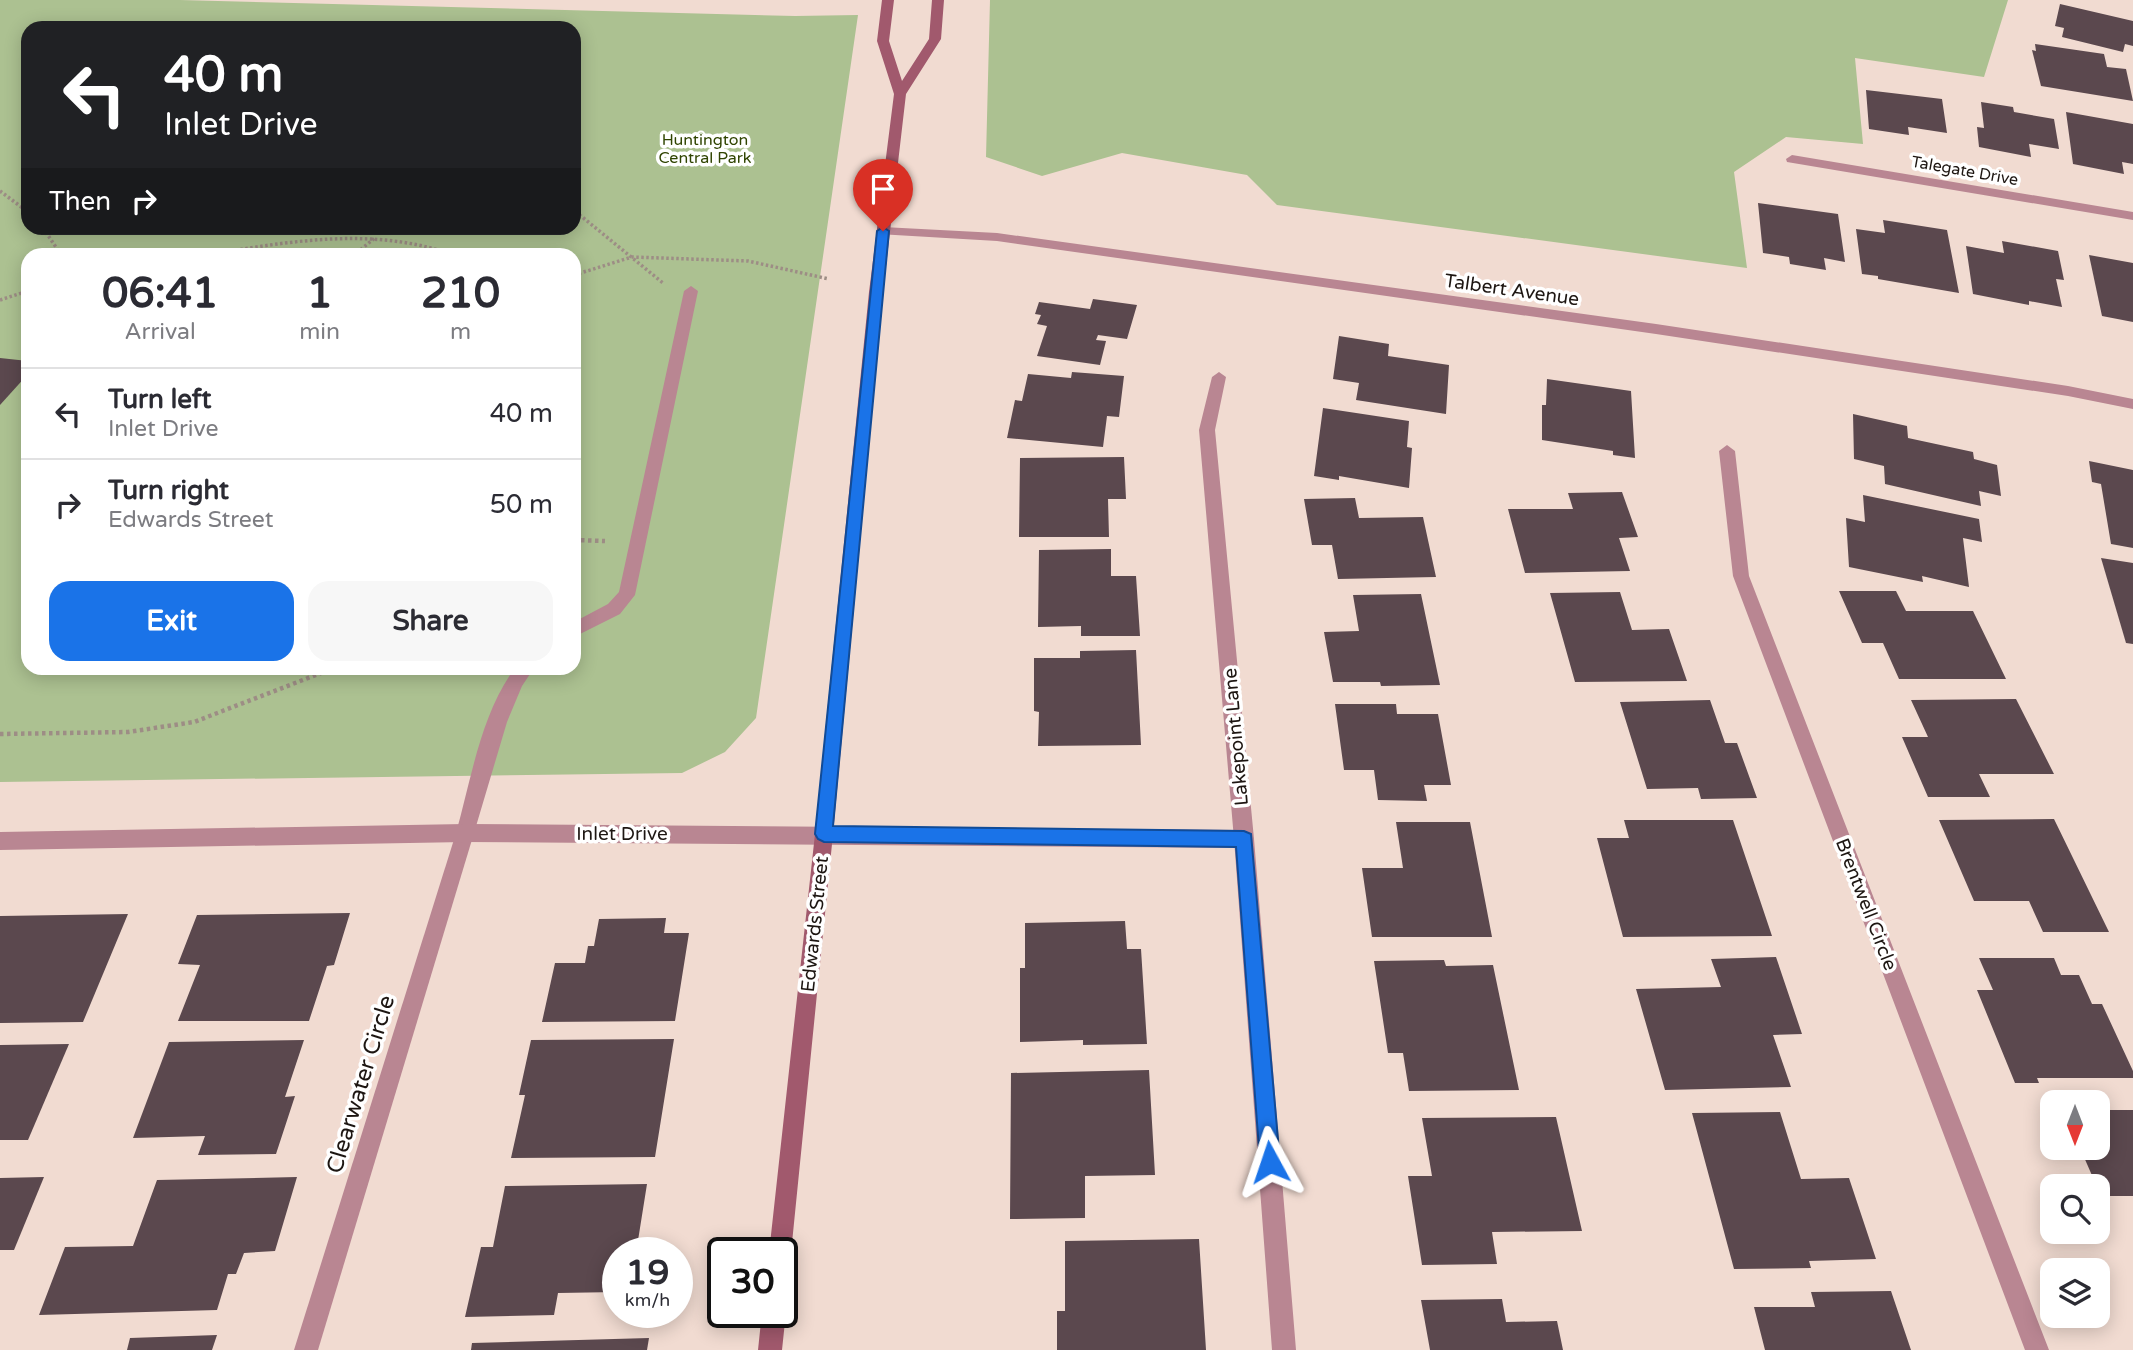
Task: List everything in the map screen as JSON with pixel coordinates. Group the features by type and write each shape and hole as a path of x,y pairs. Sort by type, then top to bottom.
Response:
{"main road":[{"name":"Edwards Street","path":"782,1237 883,231 900,94 883,41 888,0"},
{"name":"Edwards Street","path":"900,94 935,39 938,0"},
{"path":"770,1350 772,1328"}],"street":[{"name":"Talegate Drive","path":"1792,159 2133,216"},
{"name":"Talbert Avenue","path":"883,231 997,237 1656,329 2068,391 2133,404"},
{"path":"581,626 614,609 627,595 691,291"},
{"name":"Lakepoint Lane","path":"1219,377 1208,430 1244,839 1284,1350"},
{"name":"Brentwell Circle","path":"1727,451 1741,576 2037,1350"},
{"name":"Clearwater Circle","path":"306,1350 502,712 520,675"},
{"name":"Inlet Drive","path":"0,841 465,833 1244,839"}],"path":[{"path":"0,191 21,207"},
{"path":"581,216 660,282 691,291"},
{"path":"247,248 377,236 441,248"},
{"path":"363,248 377,236"},
{"path":"581,273 632,257 748,261 829,279"},
{"path":"0,300 21,293"},
{"path":"0,734 128,732 194,722 316,675"}],"green space":[{"name":"Huntington Central Park","path":"0,0 180,0 795,16 858,15 756,718 725,752 682,773 0,782"},
{"path":"990,0 2008,0 1984,77 1855,58 1863,144 1786,137 1734,172 1747,268 1277,205 1247,175 1122,153 1042,176 986,157"}],"building":[{"path":"2060,4 2133,21 2133,46 2125,44 2123,52 2062,37 2064,28 2055,26"},
{"path":"2035,44 2104,54 2107,67 2126,69 2133,101 2041,86 2032,50 2036,51"},
{"path":"1866,90 1942,99 1947,133 1908,127 1909,135 1869,129"},
{"path":"1981,102 2013,107 2014,112 2054,119 2059,149 2029,144 2031,157 1979,147 1977,127 1984,128"},
{"path":"2066,112 2133,124 2133,164 2122,162 2124,174 2073,164"},
{"path":"1758,203 1838,214 1845,262 1824,258 1826,270 1790,264 1789,257 1763,253"},
{"path":"1883,220 1947,230 1959,293 1862,274 1856,229 1885,233"},
{"path":"2002,241 2058,251 2064,280 2056,279 2062,307 2029,301 2029,305 1973,294 1966,246 2004,253"},
{"path":"2089,255 2133,263 2133,322 2102,316"},
{"path":"1093,299 1137,305 1127,339 1098,335 1096,340 1106,341 1100,365 1037,356 1047,326 1037,324 1041,315 1035,314 1039,302 1090,309"},
{"path":"1339,336 1389,344 1388,356 1449,365 1446,414 1356,400 1359,383 1333,379"},
{"path":"0,358 21,360 21,382 0,405"},
{"path":"1072,372 1124,376 1119,417 1107,416 1103,447 1007,438 1015,400 1022,401 1028,374 1071,378"},
{"path":"1547,379 1631,391 1635,458 1613,455 1613,451 1542,440 1542,405 1546,405"},
{"path":"1323,408 1409,421 1407,447 1412,448 1409,488 1339,476 1339,480 1314,476"},
{"path":"1853,414 1907,426 1908,438 1973,452 1974,459 1997,465 2001,496 1979,491 1981,506 1885,484 1884,466 1854,459"},
{"path":"1124,457 1126,499 1108,499 1109,537 1019,537 1020,458"},
{"path":"2089,461 2133,470 2133,548 2111,544 2101,484 2092,482"},
{"path":"1622,492 1638,537 1619,538 1630,571 1525,573 1508,509 1573,509 1568,493"},
{"path":"1863,495 1979,519 1982,542 1963,538 1969,587 1922,576 1923,582 1849,567 1846,518 1865,522"},
{"path":"1355,498 1359,518 1423,517 1436,577 1338,579 1332,545 1312,545 1304,499"},
{"path":"1111,549 1111,576 1136,576 1140,636 1081,636 1081,626 1038,627 1039,550"},
{"path":"2101,558 2133,563 2133,644 2126,643"},
{"path":"1839,591 1896,591 1906,611 1973,611 2006,679 1899,679 1883,643 1862,643"},
{"path":"1620,592 1632,630 1669,629 1687,681 1575,682 1550,593"},
{"path":"1421,594 1440,685 1381,686 1380,682 1333,682 1324,632 1359,631 1353,595"},
{"path":"1136,650 1141,745 1038,746 1039,712 1034,711 1034,658 1080,658 1080,651"},
{"path":"2016,699 2054,774 1979,774 1990,797 1928,797 1902,737 1928,737 1911,700"},
{"path":"1710,700 1725,743 1737,743 1757,798 1701,799 1698,788 1647,789 1620,702"},
{"path":"1335,704 1396,704 1397,714 1438,714 1451,785 1424,785 1427,801 1378,800 1374,770 1344,770"},
{"path":"2054,819 2109,932 2043,932 2029,901 1974,901 1939,820"},
{"path":"1624,820 1733,820 1772,936 1623,937 1597,838 1629,838"},
{"path":"1396,822 1470,822 1492,937 1372,937 1362,868 1403,868"},
{"path":"350,913 334,965 327,966 309,1021 178,1021 200,965 178,964 197,915"},
{"path":"128,914 83,1022 0,1023 0,916"},
{"path":"666,918 664,933 689,933 675,1021 542,1022 555,963 585,963 588,946 594,946 599,919"},
{"path":"1125,921 1127,949 1141,949 1147,1044 1083,1045 1083,1040 1020,1042 1020,968 1025,968 1025,923"},
{"path":"1776,957 1802,1034 1773,1035 1791,1087 1665,1090 1636,989 1721,987 1711,959"},
{"path":"1979,958 2054,958 2061,975 2079,975 2092,1004 2102,1004 2133,1071 2133,1078 2037,1078 2039,1083 2015,1083 1977,990 1993,990"},
{"path":"1444,960 1446,966 1493,965 1519,1090 1409,1091 1403,1053 1388,1053 1374,961"},
{"path":"674,1039 655,1157 511,1158 525,1095 519,1095 531,1040"},
{"path":"304,1040 285,1097 295,1096 276,1154 198,1155 205,1136 133,1138 169,1042"},
{"path":"69,1044 28,1140 0,1140 0,1045"},
{"path":"1149,1070 1155,1175 1085,1176 1085,1218 1010,1219 1011,1073"},
{"path":"2110,1110 2133,1110 2133,1196 2110,1196 2110,1174 2091,1174 2085,1160 2110,1160"},
{"path":"1780,1112 1801,1179 1849,1178 1876,1259 1809,1261 1811,1268 1734,1269 1692,1113"},
{"path":"1556,1117 1582,1231 1492,1232 1497,1264 1422,1265 1408,1176 1432,1176 1422,1118"},
{"path":"44,1177 14,1250 0,1250 0,1178"},
{"path":"297,1177 275,1251 244,1253 236,1274 228,1274 217,1310 39,1315 65,1247 133,1246 157,1180"},
{"path":"647,1184 639,1237 602,1237 602,1292 558,1293 554,1315 465,1317 481,1247 493,1247 505,1186"},
{"path":"1199,1239 1206,1350 1057,1350 1057,1311 1065,1311 1065,1241"},
{"path":"1891,1291 1911,1350 1765,1350 1754,1307 1815,1307 1811,1292"},
{"path":"1502,1299 1506,1322 1557,1321 1563,1350 1430,1350 1421,1300"},
{"path":"217,1335 212,1350 127,1350 130,1338"},
{"path":"649,1338 647,1350 471,1350 472,1343"}],"route":[{"path":"883,231 824,834 1244,839 1270,1162"}]}
